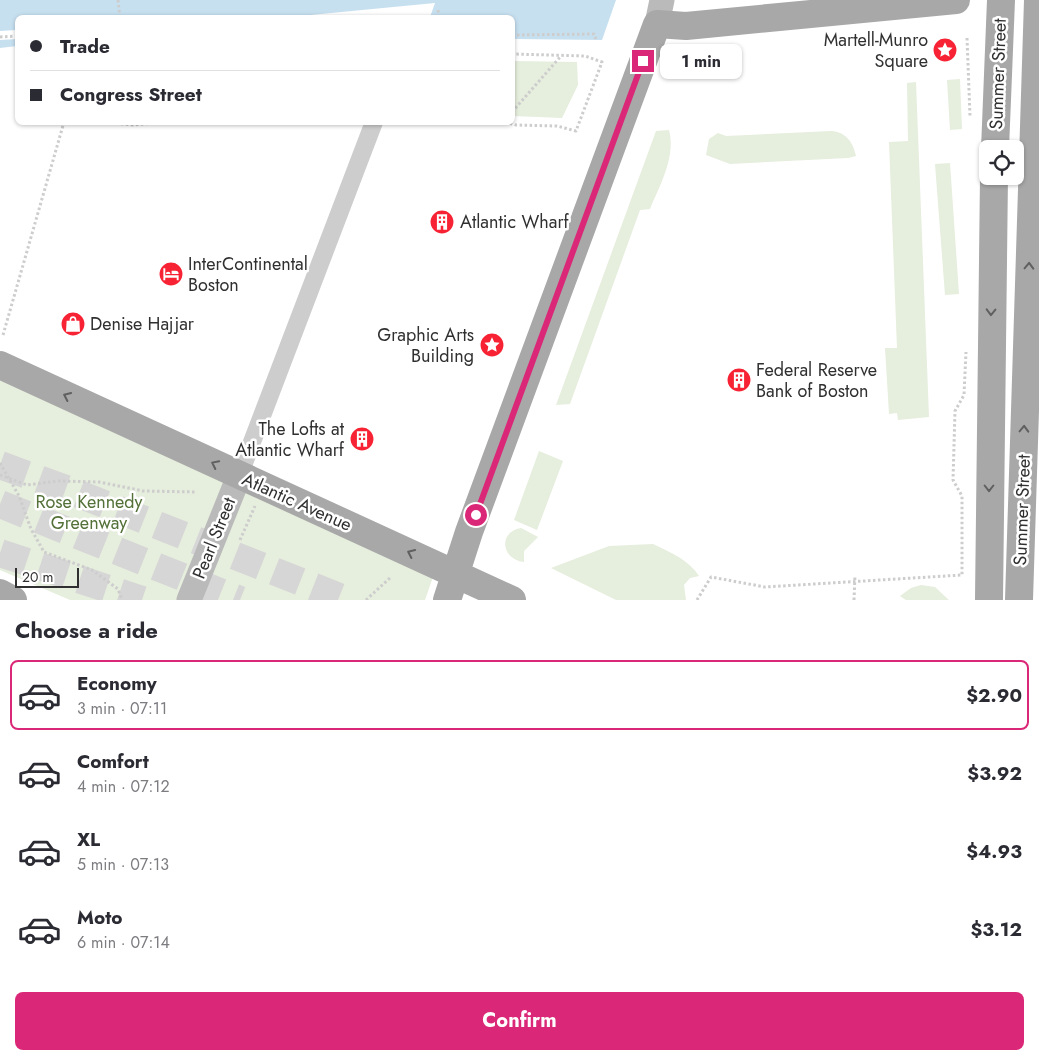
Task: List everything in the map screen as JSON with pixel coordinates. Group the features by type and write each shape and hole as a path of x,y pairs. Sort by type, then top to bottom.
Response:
{"main road":[{"path":"447,600 660,12 686,26 956,0"},
{"name":"Summer Street","path":"995,140 1001,0"},
{"name":"Summer Street","path":"1019,600 1038,0"},
{"name":"Summer Street","path":"989,600 994,185"},
{"name":"Atlantic Avenue","path":"0,365 512,600"},
{"name":"Pearl Street","path":"189,600 239,476"},
{"path":"0,593 13,600"}],"street":[{"path":"239,476 373,125"}],"path":[{"path":"118,0 120,15"},
{"path":"438,10 439,15"},
{"path":"515,35 594,34 596,40"},
{"path":"0,37 15,36"},
{"path":"967,38 970,123"},
{"path":"515,54 585,56 602,62 576,131 557,126 515,125"},
{"path":"515,107 561,56"},
{"path":"3,335 63,125"},
{"path":"697,600 711,577 765,587 962,575 962,496 953,480 955,411 964,395 966,346"},
{"path":"0,463 44,552 92,570 118,589 122,600"},
{"path":"0,475 27,484 58,481 99,482 143,491 197,492"},
{"path":"854,600 855,575"},
{"path":"366,600 391,577"}],"green space":[{"path":"515,61 577,62 578,85 562,118 515,116"},
{"path":"960,79 962,129 950,130 947,80"},
{"path":"916,82 929,417 898,420 897,413 889,414 885,348 897,348 889,142 908,141 907,83"},
{"path":"669,130 671,140 669,161 662,181 650,209 640,210 570,404 556,405 656,131"},
{"path":"831,131 841,133 848,139 853,146 856,156 730,164 706,155 709,139 718,133 726,136"},
{"path":"950,163 959,294 945,295 935,164"},
{"name":"Rose Kennedy Greenway","path":"0,375 435,571 425,600 70,600 0,570"},
{"path":"539,451 563,461 537,530 514,520"},
{"path":"521,528 538,537 524,551 524,562 516,560 511,556 505,545 509,535 514,530"},
{"path":"653,544 685,561 699,576 690,578 684,585 686,600 616,600 551,568 609,546"},
{"path":"921,585 935,587 949,600 906,600 900,596 911,588"}],"water":[{"path":"0,0 616,0 602,40 515,39 515,15 431,15 435,3 310,15 15,15 15,46 0,48"}],"pier":[{"path":"15,30 15,39 0,40 0,31"}],"tunnel":[{"path":"0,465 66,489 347,600"},
{"path":"0,504 240,600"},
{"path":"0,553 142,600"}],"place":[{"name":"Martell-Munro Square","path":"945,50"},
{"name":"Atlantic Wharf","path":"442,222"},
{"name":"InterContinental Boston","path":"171,274"},
{"name":"Denise Hajjar","path":"73,324"},
{"name":"Graphic Arts Building","path":"492,345"},
{"name":"Federal Reserve Bank of Boston","path":"739,380"},
{"name":"The Lofts at Atlantic Wharf","path":"362,439"}],"route":[{"path":"476,515 643,61"}]}
